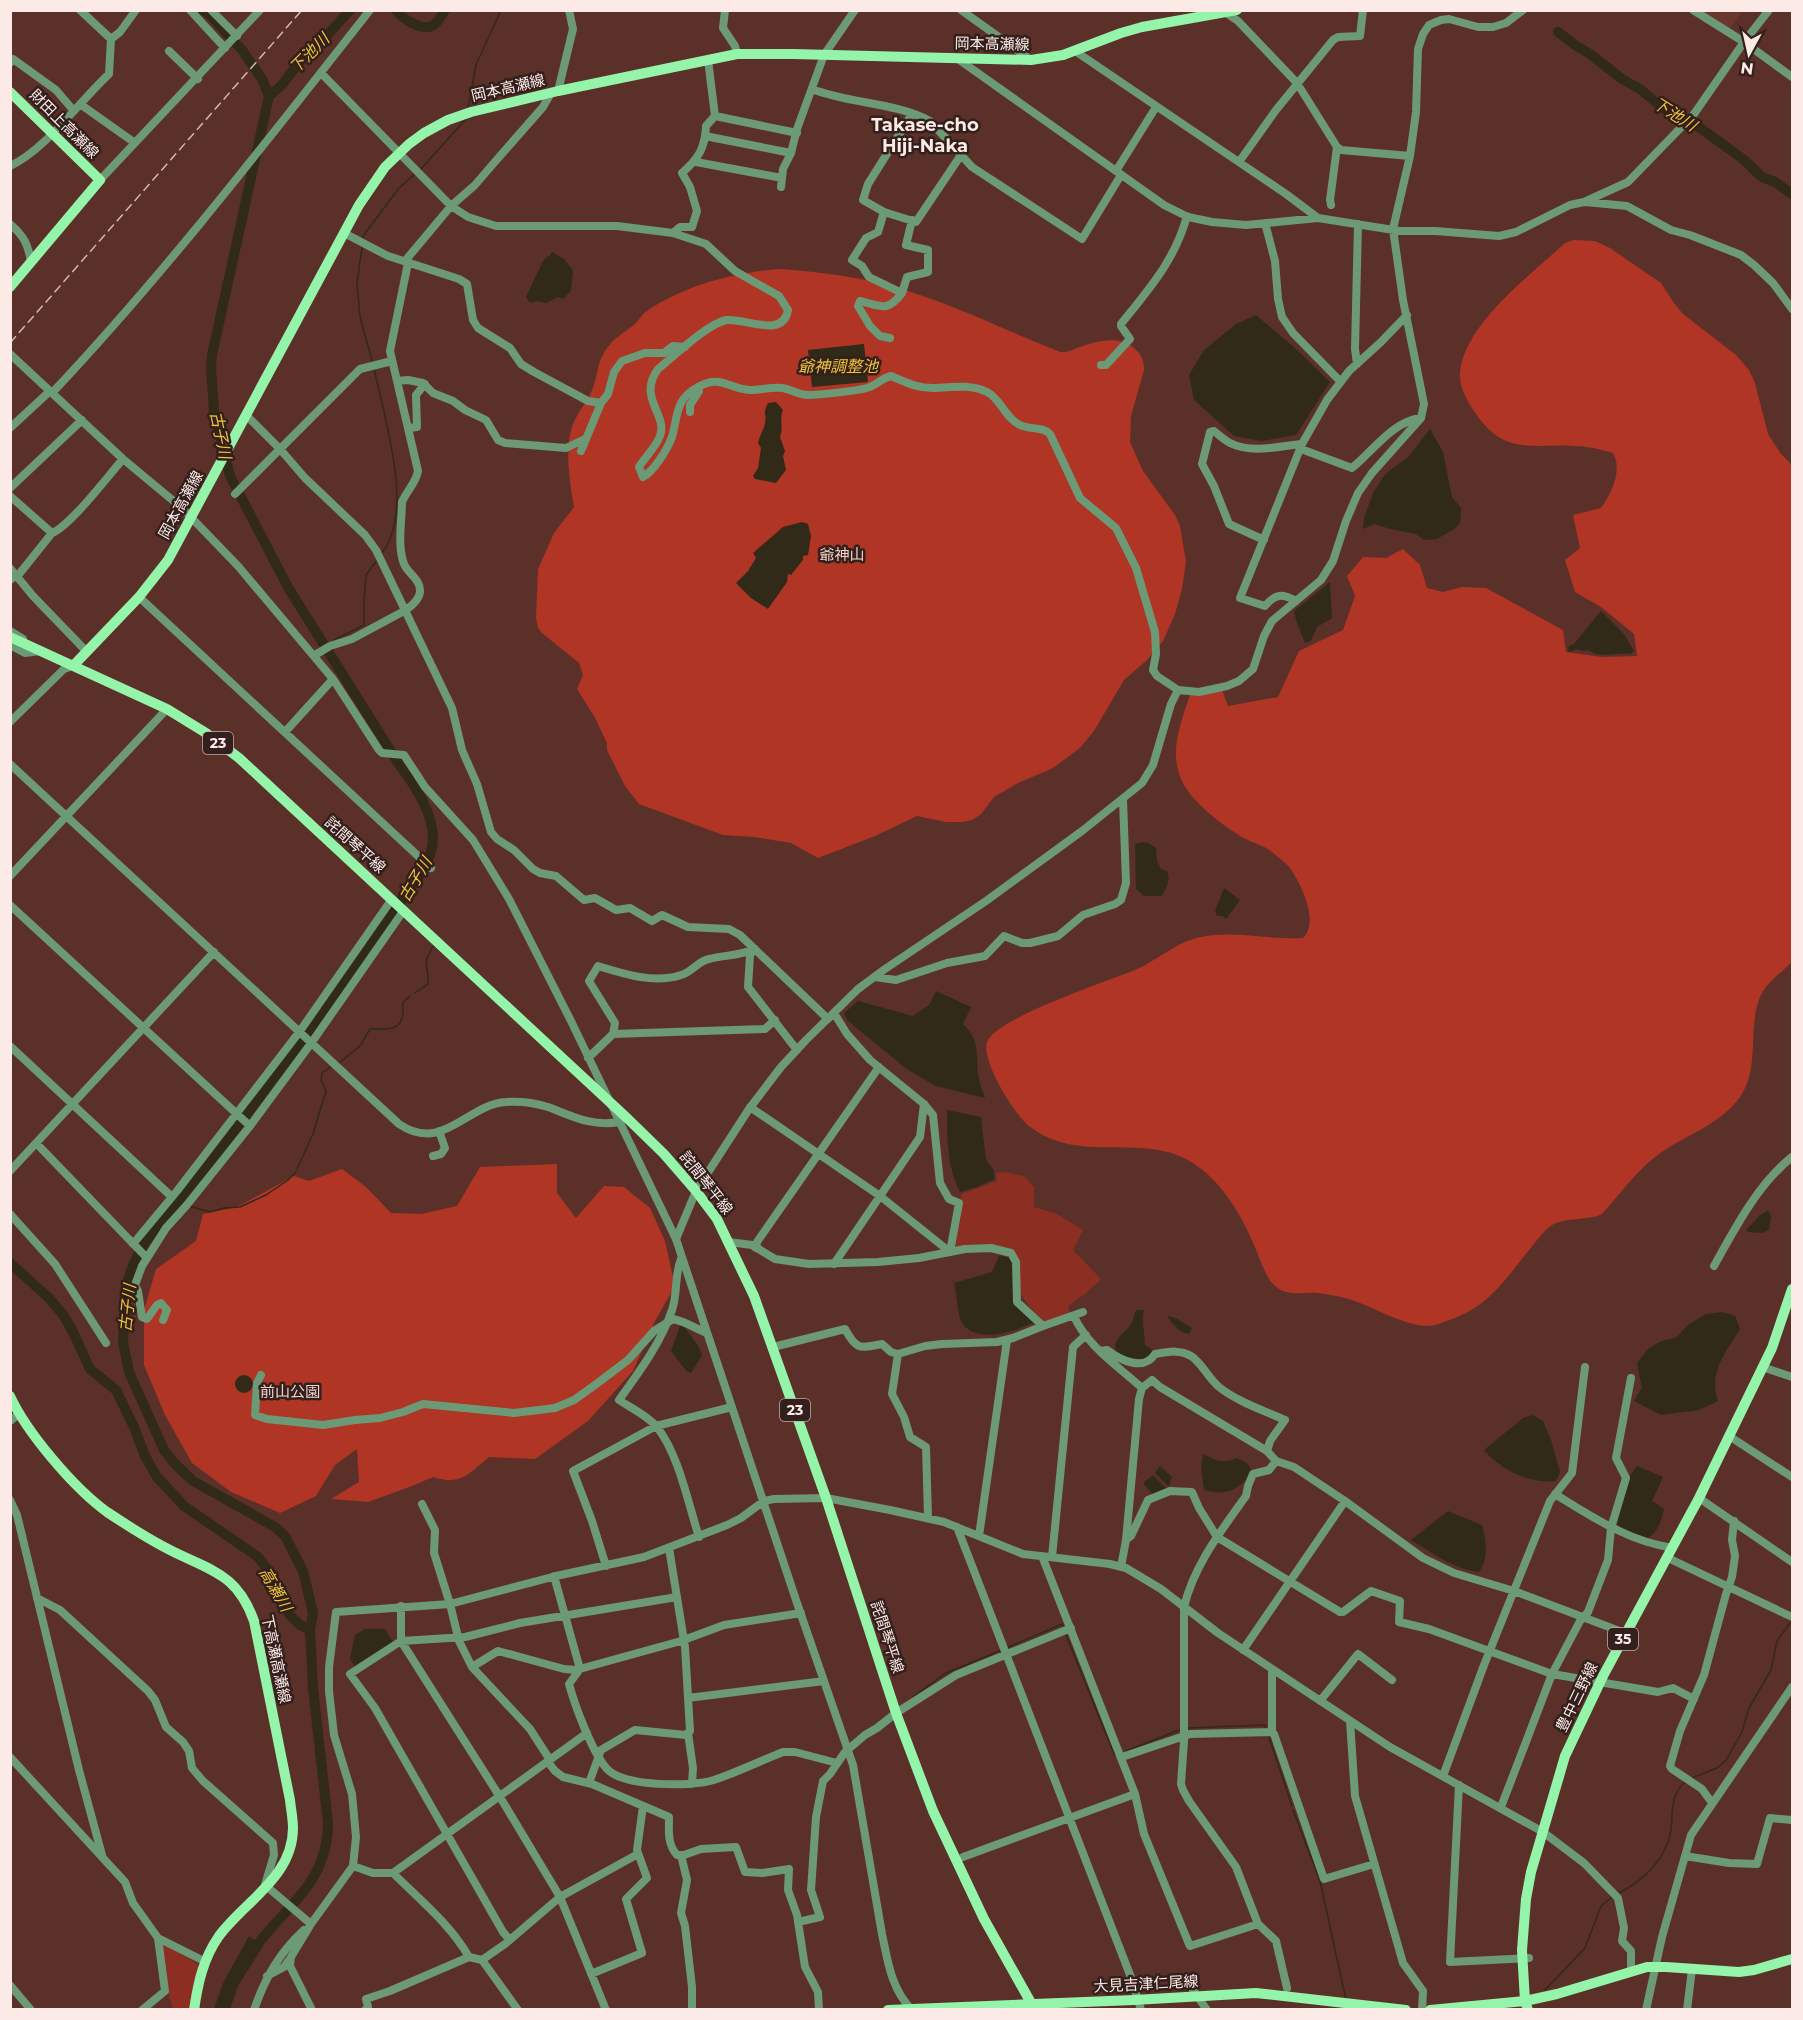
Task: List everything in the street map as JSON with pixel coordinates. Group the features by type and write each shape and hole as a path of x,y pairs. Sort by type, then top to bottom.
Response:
{"main road":[{"name":"岡本高瀬線","path":"73,666 139,597 168,560 373,183 385,167 424,133 448,120 482,109 737,54 1031,60 1063,55 1142,27 1236,10"},
{"name":"財田上高瀬線","path":"10,92 99,180 10,287"},
{"name":"詫間琴平線","path":"10,637 166,709 206,733 239,758 664,1154 696,1191 717,1220 754,1296 826,1498 896,1713 933,1811 984,1919 1033,2007"},
{"name":"豊中三野線","path":"1527,2005 1526,1958 1521,1940 1526,1899 1565,1756 1600,1682 1628,1635 1646,1594 1668,1558 1699,1498 1781,1325 1792,1289"},
{"name":"下高瀬高瀬線","path":"10,1396 15,1417 87,1495 105,1510 149,1539 214,1570 230,1581 239,1590 249,1608 259,1637 290,1800 292,1840 278,1874 219,1936 204,1961 194,2010"},
{"path":"1430,2010 1527,2005 1631,1971 1655,1967 1739,1972 1792,1959"},
{"name":"大見吉津仁尾線","path":"888,2010 1140,2005 1195,1993 1256,1993 1406,2010"}],"street":[{"path":"80,10 111,39"},
{"path":"10,166 22,161 109,74 111,39 120,32 136,10"},
{"path":"190,10 225,48"},
{"path":"211,10 237,36"},
{"path":"99,180 261,10"},
{"path":"10,428 51,392 130,309 370,10"},
{"path":"317,654 330,646 352,639 406,610 419,596 420,589 417,580 405,566 401,550 402,502 416,479 418,471 390,351 406,262 451,206 475,185 555,92 573,28 569,10"},
{"path":"725,10 723,28 735,46 737,54"},
{"path":"781,187 783,169 791,153 824,55 855,10"},
{"path":"961,10 1031,60"},
{"path":"1239,162 1276,110 1334,40 1338,37 1360,36 1363,10"},
{"path":"321,73 451,206 468,217 496,226 617,226 673,233 706,244 735,271 779,296 788,310 781,324 771,327 733,320 723,321 710,327 658,369 652,377 650,393 659,418 661,435 639,467 643,477 648,474 667,448 677,409 687,394 713,381 725,382 735,388 752,390 765,387 780,388 794,390 805,395 868,388 877,381 891,376 913,386 935,388 952,386 987,392 1018,424 1048,432 1080,498 1116,528 1136,568 1155,632 1156,654 1153,670 1164,682 1178,690 1199,692 1239,681 1253,669 1264,636 1272,621 1320,580 1333,561 1346,520 1358,493 1372,473 1421,418 1425,404 1403,300 1393,229 1410,156 1416,112 1418,49 1429,25 1441,20 1449,19 1478,27 1493,27 1506,23 1523,10"},
{"path":"1693,10 1744,42 1792,77"},
{"path":"958,59 1164,205 1187,216 1212,222 1246,225 1318,218 1393,229 1499,237 1516,232 1570,205 1584,202 1628,182 1694,114 1769,10"},
{"path":"1223,12 1238,21 1298,83 1337,147 1341,150 1410,156"},
{"path":"169,51 198,78"},
{"path":"1075,51 1300,203 1318,218"},
{"path":"10,63 13,59 77,107 135,143"},
{"path":"673,233 680,227 693,227 697,212 690,187 682,173 696,162 705,142 706,126 715,116 708,60"},
{"path":"812,89 828,95 912,114 930,122 972,167 1082,238 1156,107"},
{"path":"912,114 868,184 863,200 884,212 916,222 961,155"},
{"path":"715,116 796,133"},
{"path":"705,136 791,153"},
{"path":"1331,205 1337,147"},
{"path":"696,162 782,178"},
{"path":"1584,202 1627,206 1671,230 1741,255 1773,283 1792,309"},
{"path":"884,212 878,232 866,238 852,261 862,266 869,277 902,293"},
{"path":"1101,365 1106,365 1130,339 1121,324 1166,267 1183,231 1187,216"},
{"path":"890,338 880,336 870,326 858,306 860,301 878,308 894,304 902,293 907,277 927,272 928,250 906,245 912,220"},
{"path":"1265,223 1275,261 1282,317 1293,333 1340,381"},
{"path":"10,224 23,235 31,262"},
{"path":"1357,364 1355,348 1358,224"},
{"path":"344,233 388,256 459,279 467,284 471,313 478,328 510,348 521,364 534,372 588,401 601,403"},
{"path":"1296,601 1280,595 1274,596 1265,606 1240,598 1302,446 1327,400 1340,381 1407,315"},
{"path":"581,451 601,403 608,394 614,372 622,361 645,353 664,353 673,346 686,347"},
{"path":"10,354 123,459 192,518 238,566 317,654 379,750 404,755 425,787 473,840 520,919 676,1239 853,1765 888,1962 900,1998 912,2009"},
{"path":"235,494 360,369 392,361"},
{"path":"397,381 408,380 424,384 433,393 453,401 465,410 486,420 498,440 505,443 566,448 585,439"},
{"path":"409,428 417,427 416,395 424,384"},
{"path":"690,412 690,405 699,391 697,387"},
{"path":"246,416 280,449 305,478 365,535 376,550 452,708 462,750 477,784 491,832 533,869 556,876 584,900 595,898 616,910 630,908 652,921 662,915 688,927 729,929 740,935 831,1016 870,1060 924,1104 933,1115 940,1183 949,1199 959,1203 950,1252"},
{"path":"1264,540 1229,524 1214,486 1202,464 1210,432 1214,431 1230,443 1248,447 1270,449 1302,446 1352,468 1391,432 1407,421 1421,418"},
{"path":"10,488 82,420"},
{"path":"87,652 13,574 52,533 60,530 123,459"},
{"path":"10,496 52,533"},
{"path":"139,597 431,867"},
{"path":"10,631 41,652"},
{"path":"10,645 25,654 41,652"},
{"path":"10,722 64,669 73,666"},
{"path":"285,732 333,679"},
{"path":"676,1239 696,1191 750,1107 797,1050 875,977 995,894 1142,783 1153,765 1171,704 1178,690"},
{"path":"10,876 166,709"},
{"path":"10,764 68,815 399,1124 411,1132 439,1131 505,1102 547,1107 590,1123 619,1122"},
{"path":"875,977 896,980 947,963 985,956 1004,936 1022,943 1030,943 1058,936 1083,915 1121,900 1126,883 1123,799"},
{"path":"134,1244 237,1115 300,1031 392,899"},
{"path":"10,905 250,1126"},
{"path":"164,1320 167,1310 161,1303 147,1319 142,1317 135,1285 147,1258 166,1228 250,1126 404,910"},
{"path":"360,946 371,957"},
{"path":"755,949 750,955 748,987 797,1050"},
{"path":"588,1058 613,1034 615,1023 589,981 598,966 624,974 657,979 672,978 692,970 699,963 708,959 736,956 755,949"},
{"path":"10,1171 214,952"},
{"path":"613,1034 765,1029 775,1020"},
{"path":"10,1046 172,1197"},
{"path":"756,1248 757,1242 879,1067"},
{"path":"834,1264 920,1137 924,1104"},
{"path":"750,1107 880,1196 950,1252"},
{"path":"433,1156 441,1154 446,1148 439,1131"},
{"path":"36,1143 147,1258"},
{"path":"1714,1266 1768,1180 1792,1156"},
{"path":"10,1214 55,1264 106,1343"},
{"path":"729,1242 752,1245 775,1259 809,1264 878,1262 991,1248 1011,1253 1016,1262 1017,1302 1043,1326"},
{"path":"681,1259 676,1278 673,1308 663,1332 644,1365 619,1400 656,1426 674,1458 699,1537"},
{"path":"773,1347 845,1329 858,1347 882,1344 891,1352 898,1354 925,1346 1007,1340 1078,1314 1086,1335 1100,1351 1142,1388"},
{"path":"261,1375 257,1383 255,1415 290,1422 335,1425 390,1416 423,1404 499,1412 538,1411 555,1408 574,1400 628,1360 654,1331 673,1319 689,1323 696,1329 707,1333"},
{"path":"1086,1335 1073,1347 1047,1557 1071,1628 1135,1794 1144,1834 1190,1946 1258,1924"},
{"path":"979,1536 1007,1340"},
{"path":"1100,1351 1107,1350 1116,1357 1140,1363 1152,1359 1155,1354 1175,1350 1192,1357 1220,1388 1234,1397 1285,1420 1270,1441 1267,1451"},
{"path":"898,1354 891,1394 904,1417 910,1437 926,1447 928,1518"},
{"path":"1443,1776 1550,1501 1572,1473 1585,1367"},
{"path":"1762,1367 1792,1377"},
{"path":"1501,1808 1552,1674 1583,1617 1588,1612 1608,1560 1611,1528 1626,1478 1616,1458 1631,1378"},
{"path":"1121,1567 1126,1540 1139,1399 1142,1388 1153,1380 1160,1387 1267,1451 1276,1461 1294,1467 1423,1558 1454,1574 1515,1591 1628,1635"},
{"path":"606,1566 573,1471 656,1426 732,1407"},
{"path":"1729,1436 1792,1477"},
{"path":"1276,1461 1269,1470 1254,1474 1246,1496 1196,1569 1184,1607 1184,1731 1181,1784 1189,1802 1236,1867 1258,1924 1274,1938 1278,1946 1287,1988"},
{"path":"1126,1540 1131,1536 1148,1500 1170,1491 1192,1492 1217,1537 1340,1612 1371,1591 1400,1601 1399,1622 1429,1629 1552,1674 1658,1692 1673,1688 1694,1699"},
{"path":"1555,1494 1611,1528 1651,1545 1673,1548"},
{"path":"267,1976 284,1967 311,1924 353,1866 356,1837 354,1812 334,1735 329,1691 329,1667 336,1612 450,1604 554,1576 644,1557 699,1537 741,1518 764,1501 826,1498 928,1518 957,1527 1023,1554 1075,1558 1121,1567 1161,1589 1243,1650 1390,1748 1543,1832 1584,1863 1618,1898 1624,1928 1622,1941 1631,1951 1631,1971"},
{"path":"1699,1498 1792,1562"},
{"path":"10,1500 17,1515 102,1855"},
{"path":"1243,1650 1345,1501"},
{"path":"422,1504 435,1530 434,1553 459,1638 472,1667 530,1729 555,1771 563,1777 590,1783 669,1817 669,1841 671,1849 677,1855 736,1846 745,1872 762,1874 789,1869 788,1890 798,1922 805,1966 818,1992 819,2010"},
{"path":"1712,1803 1702,1789 1670,1766 1680,1731 1704,1675 1732,1577 1735,1556 1732,1540 1734,1521"},
{"path":"957,1527 1140,2005"},
{"path":"669,1548 684,1640 690,1731 688,1733 693,1768 692,1784"},
{"path":"1668,1558 1792,1617"},
{"path":"554,1576 579,1669 569,1684 576,1709 607,1770 628,1780 656,1784 692,1784 713,1780 783,1752 795,1752 837,1763"},
{"path":"510,1940 503,1932 375,1708 350,1674 401,1641 459,1638 520,1623 676,1597"},
{"path":"37,1598 60,1610 148,1691 155,1700 166,1727 183,1742 189,1751 192,1768 197,1775 273,1843 274,1855 265,1885 311,1924"},
{"path":"401,1606 401,1641 560,1897 606,2010"},
{"path":"472,1667 498,1651 564,1669 579,1669 684,1640 724,1625 801,1613"},
{"path":"798,1922 820,1917 811,1890 816,1817 823,1781 848,1749 896,1713 956,1676 1005,1651 1071,1628"},
{"path":"1320,1701 1358,1654 1392,1680"},
{"path":"1272,1669 1272,1732 1324,1880 1374,1864"},
{"path":"688,1698 824,1681"},
{"path":"1646,2010 1655,1967 1691,1835 1792,1687"},
{"path":"1350,1721 1355,1796 1403,1963 1423,1991 1422,2010"},
{"path":"590,1783 601,1750 635,1730 673,1735 688,1733"},
{"path":"1122,1758 1184,1731 1191,1734 1272,1732"},
{"path":"353,1866 373,1873 393,1873 587,1733"},
{"path":"10,1757 125,1882 133,1903 158,1938 204,1961"},
{"path":"1459,1785 1450,1962 1526,1958"},
{"path":"963,1857 1135,1794"},
{"path":"591,1974 642,1953 626,1899 647,1878 637,1850 643,1806"},
{"path":"1685,1856 1729,1863 1757,1864 1770,1818 1792,1820"},
{"path":"482,1960 510,1940 560,1897 638,1854"},
{"path":"681,1855 687,1880 681,1913 685,1926 692,1988 692,2010"},
{"path":"393,1873 459,1940 469,1957"},
{"path":"254,2010 267,1976 282,1953 311,1924"},
{"path":"142,2010 165,1991 158,1938"},
{"path":"291,1957 290,1966 312,2010"},
{"path":"365,2010 368,2007 366,1999 469,1957 482,1960 518,2010"},
{"path":"1687,2010 1692,1969"},
{"path":"10,1985 31,2010"},
{"path":"1195,1993 1207,2010"}],"shaded area":[{"path":"1700,11 1743,11 1729,30"},
{"path":"1004,1172 1024,1176 1034,1187 1034,1207 1057,1214 1083,1230 1073,1250 1101,1279 1068,1306 1070,1313 1045,1322 1028,1305 1020,1290 1011,1251 954,1251 961,1217 961,1194 997,1181 996,1173"},
{"path":"162,1943 201,1966 191,2009 173,2009 167,1989"}],"green space":[{"path":"1574,240 1595,241 1610,248 1661,283 1683,314 1736,355 1749,370 1755,383 1768,434 1781,454 1792,465 1792,962 1766,987 1758,1003 1747,1085 1732,1107 1651,1160 1602,1214 1590,1218 1563,1221 1549,1227 1494,1292 1474,1308 1438,1324 1416,1325 1341,1297 1318,1293 1289,1293 1279,1289 1262,1266 1237,1210 1213,1179 1193,1163 1174,1154 1154,1149 1069,1144 1049,1138 1029,1126 1000,1087 986,1051 987,1042 995,1032 1010,1022 1079,991 1135,970 1192,939 1226,934 1303,938 1308,931 1309,913 1303,892 1294,874 1272,852 1230,829 1192,796 1181,779 1176,747 1190,695 1222,690 1228,706 1278,697 1299,651 1343,630 1355,596 1347,576 1363,557 1386,558 1403,549 1420,565 1427,588 1443,592 1462,587 1486,588 1563,630 1566,652 1602,657 1637,656 1634,634 1601,607 1575,592 1565,560 1580,548 1573,515 1601,508 1612,489 1617,467 1613,453 1583,447 1524,445 1509,442 1492,432 1479,418 1467,400 1461,383 1460,373 1464,355 1486,319 1518,285 1565,243"},
{"name":"爺神山","path":"781,269 869,281 919,294 1060,352 1103,341 1117,341 1129,345 1141,356 1144,370 1131,416 1130,442 1143,471 1175,515 1180,526 1186,562 1175,614 1163,641 1147,660 1124,680 1094,731 1080,748 1053,768 1018,783 994,797 981,814 972,820 946,822 917,816 875,836 818,858 791,843 723,835 639,804 625,786 607,750 607,743 594,716 577,689 583,675 579,663 542,633 538,628 536,618 538,569 554,533 574,507 568,458 571,430 592,391 600,360 608,346 635,324 645,312 678,294 711,281 746,273"},
{"name":"前山公園","path":"557,1164 557,1193 576,1218 604,1186 624,1187 650,1208 665,1241 675,1286 655,1321 633,1371 588,1421 535,1459 489,1457 464,1477 457,1479 433,1477 368,1502 331,1499 359,1482 357,1449 335,1465 316,1496 280,1513 231,1492 192,1463 165,1415 144,1365 144,1310 156,1269 196,1241 203,1214 237,1207 294,1176 309,1181 342,1169 366,1187 391,1213 421,1214 457,1206 480,1167"}],"water":[{"path":"552,252 564,259 573,270 571,291 563,299 558,297 546,303 538,301 530,303 526,297 543,261"},
{"path":"1256,315 1330,382 1296,435 1262,441 1234,436 1194,400 1189,375 1204,350 1236,324"},
{"name":"爺神調整池","path":"864,344 868,382 812,387 808,350"},
{"path":"776,402 783,410 780,437 785,451 783,456 786,470 776,483 755,479 753,476 758,468 761,448 758,443 765,423 765,410 768,403"},
{"path":"1430,429 1443,452 1452,497 1461,508 1460,523 1437,539 1424,540 1416,534 1375,524 1363,529 1364,518 1373,493 1385,474 1408,457"},
{"path":"802,522 808,524 811,536 808,555 803,556 803,560 791,575 788,574 787,582 768,609 751,598 736,583 748,571 756,558 753,553 783,527"},
{"path":"1330,582 1332,618 1317,627 1311,641 1305,643 1294,611"},
{"path":"1601,611 1624,634 1634,651 1630,654 1608,655 1578,649 1568,652 1569,646 1574,644"},
{"path":"1142,842 1156,848 1157,861 1161,869 1167,871 1167,887 1162,896 1144,896 1136,889 1135,844"},
{"path":"1224,888 1240,900 1226,919 1217,916 1215,911"},
{"path":"936,991 971,1007 963,1024 975,1041 978,1077 985,1098 936,1086 908,1070 848,1021 844,1013 858,1001 913,1016 929,1005"},
{"path":"947,1110 981,1117 986,1160 993,1169 995,1179 960,1192 950,1162"},
{"path":"1768,1210 1771,1216 1769,1230 1762,1233 1746,1230 1759,1216"},
{"path":"999,1256 1009,1257 1015,1265 1015,1303 1035,1322 1007,1332 985,1335 975,1333 967,1329 961,1321 954,1283 992,1272"},
{"path":"1136,1310 1144,1310 1145,1345 1152,1350 1149,1359 1127,1357 1117,1352 1115,1348 1117,1340 1131,1324"},
{"path":"1722,1312 1735,1316 1740,1329 1724,1355 1717,1372 1715,1391 1718,1401 1699,1410 1661,1415 1634,1401 1642,1388 1637,1363 1648,1349 1659,1342 1677,1337 1689,1324 1706,1314"},
{"path":"1169,1316 1192,1328 1189,1334 1177,1328"},
{"path":"680,1326 684,1326 702,1355 691,1373 687,1372 671,1351"},
{"path":"244,1375 250,1378 253,1384 250,1390 244,1393 238,1390 235,1384 238,1378"},
{"path":"1532,1415 1543,1421 1551,1440 1560,1472 1556,1481 1526,1478 1498,1464 1484,1450 1523,1418"},
{"path":"1203,1454 1220,1461 1237,1458 1247,1463 1252,1471 1242,1483 1231,1490 1212,1492 1204,1490 1201,1467"},
{"path":"1160,1466 1172,1477 1171,1484 1168,1486 1155,1473"},
{"path":"1637,1466 1663,1477 1652,1501 1664,1509 1663,1514 1657,1529 1647,1539 1625,1531 1617,1524 1630,1476"},
{"path":"1153,1475 1168,1490 1154,1496 1143,1483"},
{"path":"1448,1511 1482,1525 1485,1556 1479,1572 1460,1568 1411,1540"},
{"path":"365,1629 385,1629 393,1642 355,1666 350,1659 355,1635"},
{"path":"249,1936 263,1946 238,1986 230,2009 214,2009 223,1983"}],"waterway":[{"name":"古子川","path":"203,10 242,50 262,79 269,96 212,355 214,411 230,476 289,589 420,795 430,818 433,841 430,855 421,873 296,1049 206,1168 145,1242 133,1265 126,1286 123,1342 129,1372 164,1450 193,1481 275,1527 285,1536 303,1571 313,1613 310,1630 313,1688 328,1823 326,1845 312,1880 251,1953"},
{"name":"下池川","path":"269,96 281,86 308,51 313,51 350,10"},
{"name":"下池川","path":"396,10 412,23 423,27 436,23 445,10"},
{"path":"468,108 476,65 501,10"},
{"name":"下池川","path":"1558,32 1622,79 1640,89 1664,109 1692,122 1743,159 1762,177 1775,182 1792,194"},
{"path":"421,169 466,119"},
{"path":"363,240 363,236 399,188 415,174"},
{"path":"362,248 357,283 360,317 373,364"},
{"path":"374,368 390,437 397,489 392,535 382,553"},
{"path":"334,640 364,625 366,575 378,559"},
{"path":"415,993 428,984 426,962 433,946"},
{"path":"339,1063 360,1046 370,1029 388,1029 397,1026 403,1016 403,1002 410,996"},
{"path":"297,1169 313,1134 326,1091 321,1080 322,1073 332,1066"},
{"path":"189,1206 210,1212 240,1207 266,1195 296,1172"},
{"name":"高瀬川","path":"10,1263 49,1298 64,1316 90,1369 116,1390 145,1456 157,1477 184,1506 258,1557 268,1570 289,1614 300,1625 310,1630"},
{"path":"1692,1778 1717,1768 1726,1760 1742,1732 1749,1708 1771,1670 1777,1641 1792,1620"},
{"path":"1006,1648 1062,1624 1063,1626"},
{"path":"1066,1635 1115,1756"},
{"path":"913,1697 946,1673 1002,1650"},
{"path":"1187,1728 1265,1725 1265,1727"},
{"path":"1126,1751 1179,1730"},
{"path":"1269,1737 1292,1806"},
{"path":"1619,1893 1645,1875 1665,1850 1671,1830 1675,1798 1685,1782"},
{"path":"1293,1810 1320,1881 1346,2000"},
{"path":"1545,1990 1585,1948 1601,1906 1612,1897"}],"railway":[{"path":"10,343 302,10"}],"district":[{"name":"Takase-cho Hiji-Naka","path":"925,135"}]}
